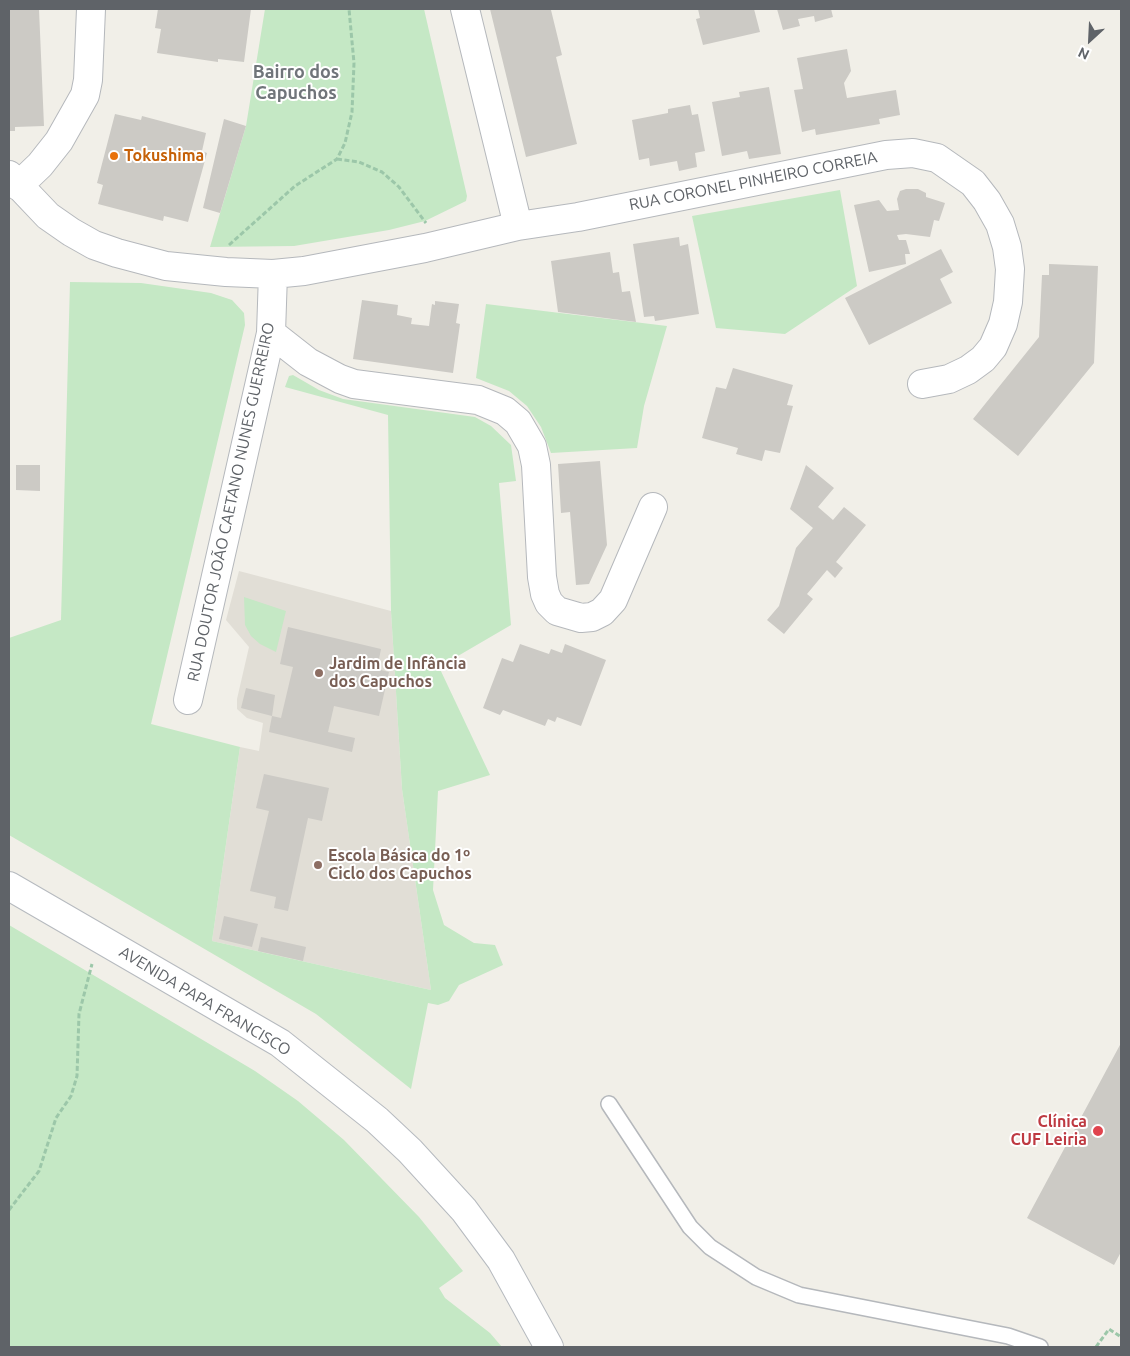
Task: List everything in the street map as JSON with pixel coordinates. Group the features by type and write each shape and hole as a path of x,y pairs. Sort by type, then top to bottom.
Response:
{"street":[{"path":"13,181 40,165 59,141 85,95 91,9"},
{"path":"465,9 518,226"},
{"name":"RUA CORONEL PINHEIRO CORREIA","path":"13,181 48,216 94,245 166,266 226,272 273,274 304,271 438,245 518,226 578,217 886,155 913,153 937,158 973,183 987,201 1000,224 1007,247 1010,268 1008,302 1000,332 993,347 983,360 949,379 922,384"},
{"name":"RUA DOUTOR JOÃO CAETANO NUNES GUERREIRO","path":"188,700 271,333 273,274"},
{"path":"271,333 308,362 340,379 354,384 478,400 505,411 518,422 526,434 534,456 542,577 545,594 549,603 557,611 581,618 592,617 602,612 613,600 653,507"},
{"name":"AVENIDA PAPA FRANCISCO","path":"9,886 280,1043 384,1126 410,1151 464,1210 501,1260 549,1347"}],"lane":[{"path":"609,1104 690,1227 710,1247 756,1277 799,1295 1008,1336 1040,1347"}],"path":[{"path":"226,272 226,248 295,186 337,159 345,143 352,112 354,63 349,9"},
{"path":"337,159 359,162 382,172 399,187 416,208 438,245"},
{"path":"9,1210 39,1170 56,1118 71,1096 77,1076 80,1014 99,937"},
{"path":"1096,1347 1109,1329 1121,1337"}],"shaded area":[{"path":"239,571 391,611 402,789 431,990 212,941 240,747 259,751 263,723 247,718 237,709 237,699 249,647 226,620"}],"green space":[{"path":"265,9 424,9 467,196 466,201 425,221 389,230 294,246 210,247 246,126"},
{"path":"840,190 857,286 785,334 716,328 692,216"},
{"path":"70,282 141,283 211,293 232,300 244,313 245,325 151,724 240,747 212,941 431,990 402,789 391,611 388,415 285,387 289,376 293,375 319,390 343,399 475,417 491,426 511,445 516,481 499,483 511,625 439,667 490,775 438,791 433,890 444,925 474,943 495,945 503,965 459,985 449,1001 438,1005 428,1003 411,1089 316,1014 9,835 9,638 61,620"},
{"path":"486,304 667,326 644,406 637,448 551,453 541,427 527,406 509,391 476,378"},
{"path":"244,597 286,611 276,652 260,644 251,636 245,625"},
{"path":"9,925 255,1071 298,1101 344,1140 419,1217 463,1271 439,1288 445,1298 490,1333 502,1347 9,1347"}],"building":[{"path":"9,9 39,9 44,126 15,127 15,131 9,131"},
{"path":"158,9 251,9 244,62 218,59 218,62 157,53 161,29 155,28"},
{"path":"490,9 551,10 562,55 556,57 577,144 526,157"},
{"path":"698,9 754,9 760,32 703,45 696,19 700,18"},
{"path":"777,9 831,9 833,17 815,22 814,16 798,19 800,26 783,30"},
{"path":"847,49 851,71 844,83 847,98 896,90 900,115 879,119 880,124 816,135 815,129 802,132 794,90 803,89 797,58"},
{"path":"769,87 781,154 749,159 747,151 722,156 712,102 740,97 739,92"},
{"path":"690,105 692,115 698,114 705,151 695,153 697,167 679,171 677,161 650,166 649,158 639,160 632,120 668,113 668,109"},
{"path":"115,114 141,120 142,116 206,133 202,151 207,153 188,222 164,216 163,221 98,204 103,185 97,183"},
{"path":"224,119 246,126 220,213 203,208"},
{"path":"918,189 926,193 926,197 945,203 939,221 934,220 930,237 906,234 897,235 899,240 906,240 910,254 905,254 906,264 869,272 854,205 879,200 887,211 899,210 897,199 900,191"},
{"path":"679,237 680,246 688,244 699,314 655,321 654,316 644,317 633,244"},
{"path":"941,249 953,272 940,279 952,303 869,345 845,298"},
{"path":"610,252 613,273 619,272 622,292 630,291 636,322 558,312 551,261"},
{"path":"1049,264 1098,266 1094,363 1018,456 973,419 1039,337 1042,275 1049,275"},
{"path":"362,300 398,305 397,315 412,318 411,324 429,326 432,304 435,305 435,301 459,304 456,323 460,324 453,373 353,359"},
{"path":"733,368 793,385 787,405 793,406 780,453 765,450 762,461 736,454 738,448 702,438 716,387 726,389"},
{"path":"600,461 607,545 589,584 576,585 570,512 561,513 558,464"},
{"path":"16,465 40,465 40,491 16,490"},
{"path":"806,465 834,488 818,507 833,520 844,507 866,525 836,562 843,568 835,578 827,570 807,594 813,599 784,634 767,620 779,606 796,548 813,528 790,509"},
{"path":"288,627 381,649 377,669 389,672 379,716 334,706 328,732 355,738 352,752 269,732 272,716 281,718 293,667 280,664"},
{"path":"520,644 549,654 551,649 562,653 565,644 606,660 581,726 557,717 555,722 548,719 545,726 503,710 500,715 483,708 502,658 513,662"},
{"path":"246,688 275,695 272,716 241,708"},
{"path":"264,774 329,788 322,821 308,818 288,911 274,908 276,897 250,891 269,811 256,808"},
{"path":"224,916 258,924 252,947 219,939"},
{"path":"261,937 306,947 303,961 258,951"},
{"name":"Clínica CUF Leiria","path":"1121,1043 1121,1252 1114,1265 1027,1218"}],"place":[{"name":"Tokushima","path":"114,156"},
{"name":"Jardim de Infância dos Capuchos","path":"319,673"},
{"name":"Escola Básica do 1º Ciclo dos Capuchos","path":"318,865"},
{"name":"Clínica CUF Leiria","path":"1098,1131"}],"district":[{"name":"Bairro dos Capuchos","path":"296,82"}]}
